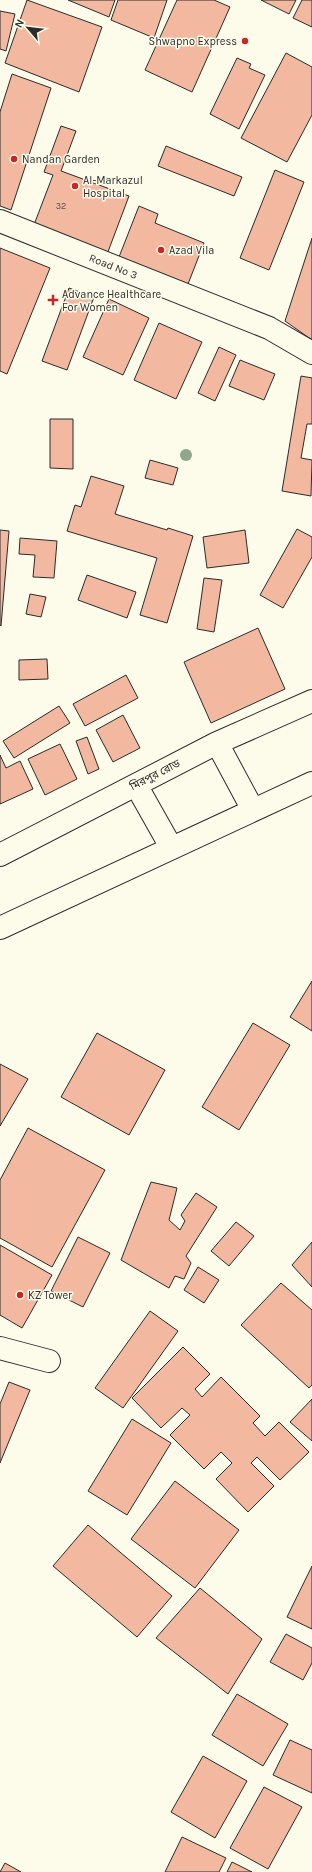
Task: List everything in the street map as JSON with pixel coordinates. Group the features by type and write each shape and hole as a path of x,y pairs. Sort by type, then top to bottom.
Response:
{"main road":[{"name":"Road No 3","path":"0,221 269,328 312,353"},
{"name":"মিরপুর রোড","path":"0,855 217,743 312,701"},
{"path":"217,743 253,810"},
{"path":"136,785 171,848"},
{"path":"0,928 253,810 308,789"},
{"path":"0,1348 49,1361"}],"building":[{"path":"27,0 102,27 79,92 5,63"},
{"path":"68,0 115,0 109,17"},
{"path":"118,0 167,0 154,38 111,20"},
{"path":"177,0 214,0 230,7 192,92 145,70"},
{"path":"261,0 296,0 289,14"},
{"path":"302,0 312,0 312,27 293,18"},
{"path":"0,11 15,14 6,51 0,49"},
{"path":"286,53 312,67 312,115 287,162 241,138"},
{"path":"237,58 251,64 249,68 265,75 239,129 210,114"},
{"name":"Nandan Garden","path":"12,74 51,88 11,210 0,206 0,112"},
{"name":"Al-Markazul Hospital","path":"61,126 76,131 61,171 129,196 106,257 32,230 53,175 44,172"},
{"path":"166,146 242,177 234,196 158,166"},
{"path":"275,170 304,182 269,270 240,258"},
{"name":"Azad Vila","path":"139,206 158,214 155,223 204,243 188,284 119,257"},
{"path":"312,238 312,340 285,321"},
{"path":"0,248 50,268 7,374 0,371"},
{"path":"69,288 94,297 67,370 42,361"},
{"path":"109,299 149,318 123,375 83,357"},
{"path":"159,323 202,342 176,399 134,380"},
{"path":"219,347 236,355 215,401 198,393"},
{"path":"240,360 275,374 264,400 229,386"},
{"path":"301,376 312,378 312,424 307,424 301,458 312,460 311,496 282,491"},
{"path":"50,419 73,419 73,469 50,468"},
{"path":"150,460 178,468 173,485 145,478"},
{"path":"91,476 124,486 115,514 167,530 168,528 193,536 167,623 140,615 157,558 67,531 75,505 81,507"},
{"path":"297,529 312,537 312,557 283,608 260,595"},
{"path":"0,530 9,531 1,626 0,625"},
{"path":"245,530 249,563 207,568 203,537"},
{"path":"20,538 57,541 54,578 33,577 35,555 19,554"},
{"path":"87,575 136,592 127,618 78,600"},
{"path":"204,578 222,580 214,632 197,629"},
{"path":"30,594 46,597 41,617 26,614"},
{"path":"258,628 285,689 211,723 184,662"},
{"path":"47,659 48,679 19,680 19,660"},
{"path":"126,675 138,698 85,726 73,704"},
{"path":"59,706 70,723 14,758 3,741"},
{"path":"123,715 140,748 113,762 96,730"},
{"path":"87,737 99,769 88,774 76,741"},
{"path":"60,744 77,779 45,795 28,759"},
{"path":"0,755 6,768 20,761 33,789 0,804"},
{"path":"312,981 312,1031 290,1017"},
{"path":"253,1023 290,1045 239,1130 202,1107"},
{"path":"97,1033 165,1070 129,1135 61,1097"},
{"path":"0,1064 28,1079 0,1126"},
{"path":"28,1128 105,1170 52,1267 0,1238 0,1180"},
{"path":"151,1182 177,1188 169,1220 180,1230 185,1221 181,1215 196,1193 217,1207 186,1256 191,1263 184,1279 175,1276 169,1288 121,1260"},
{"path":"236,1222 254,1236 229,1266 211,1251"},
{"path":"78,1237 110,1253 83,1307 51,1291"},
{"path":"312,1242 312,1287 292,1265"},
{"name":"KZ Tower","path":"0,1245 52,1275 22,1328 0,1315"},
{"path":"198,1267 219,1280 204,1303 184,1290"},
{"path":"281,1283 312,1310 312,1385 309,1388 241,1325"},
{"path":"150,1311 178,1331 123,1408 95,1388"},
{"path":"183,1347 210,1374 195,1389 202,1397 221,1377 260,1416 253,1423 265,1436 279,1422 309,1452 280,1480 257,1457 251,1463 274,1486 248,1512 216,1479 232,1463 221,1452 204,1469 170,1435 190,1415 182,1408 161,1428 132,1398"},
{"path":"9,1382 30,1390 0,1463 0,1404"},
{"path":"312,1399 312,1441 290,1422"},
{"path":"132,1419 171,1443 127,1515 88,1491"},
{"path":"175,1481 239,1530 195,1588 131,1539"},
{"path":"88,1525 172,1596 137,1637 53,1566"},
{"path":"312,1566 312,1629 287,1617"},
{"path":"200,1588 262,1639 228,1694 156,1638"},
{"path":"286,1634 312,1648 312,1663 303,1680 270,1662"},
{"path":"237,1694 288,1724 263,1766 212,1735"},
{"path":"290,1740 312,1750 312,1793 273,1775"},
{"path":"203,1756 247,1781 215,1838 171,1812"},
{"path":"264,1787 302,1807 268,1869 230,1848"},
{"path":"182,1837 226,1858 219,1872 165,1872"},
{"path":"232,1862 252,1872 227,1872"},
{"path":"5,1863 21,1872 0,1872"}],"place":[{"name":"Shwapno Express","path":"245,41"},
{"name":"Nandan Garden","path":"14,159"},
{"name":"Al-Markazul Hospital","path":"75,186"},
{"name":"Azad Vila","path":"161,250"},
{"name":"Advance Healthcare For Women","path":"53,300"},
{"name":"KZ Tower","path":"20,1295"}]}
